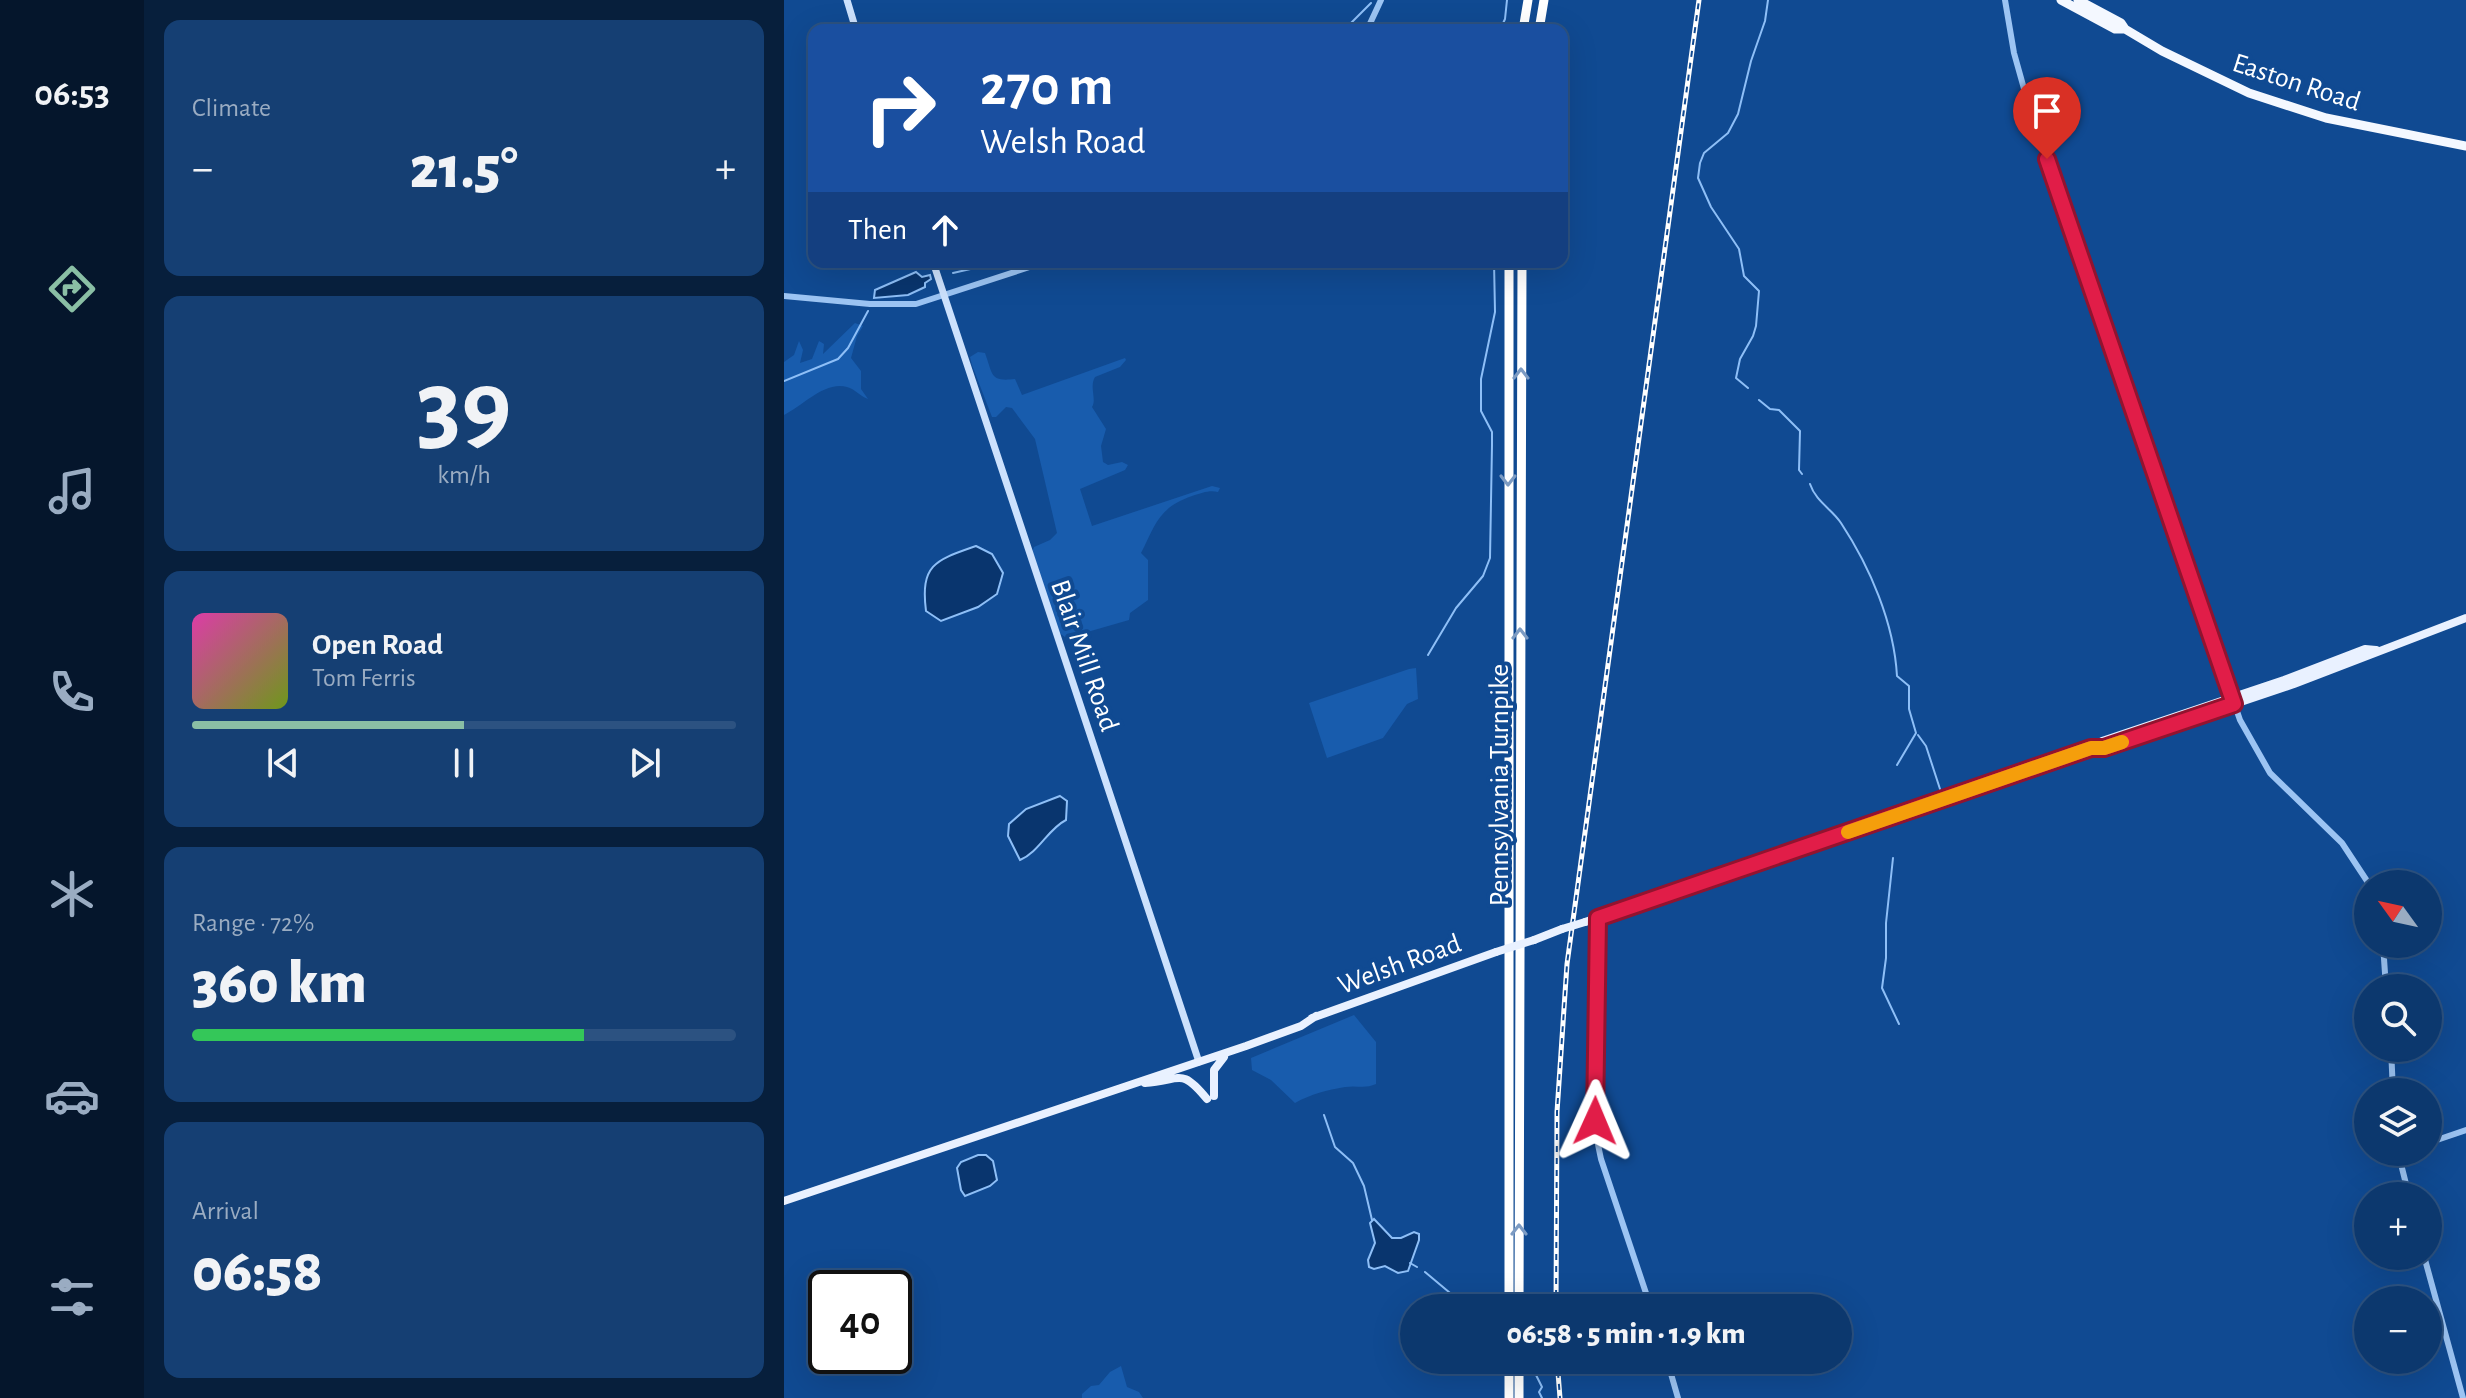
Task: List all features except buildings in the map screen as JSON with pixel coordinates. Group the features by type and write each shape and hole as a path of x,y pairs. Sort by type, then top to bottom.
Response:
{"highway":[{"path":"1524,24 1528,0"},
{"path":"1540,24 1544,0"},
{"name":"Easton Road","path":"2061,0 2115,29 2125,29"},
{"name":"Easton Road","path":"2078,0 2121,23 2125,29 2162,51 2249,93 2326,118 2466,146"},
{"name":"Pennsylvania Turnpike","path":"1509,268 1509,1294"},
{"name":"Pennsylvania Turnpike","path":"1519,1294 1522,268"},
{"path":"1509,1374 1509,1398"},
{"path":"1519,1374 1519,1398"}],"main road":[{"path":"847,0 854,24"},
{"name":"Blair Mill Road","path":"935,268 1198,1060"},
{"name":"Welsh Road","path":"784,1201 1137,1083 1562,929 2341,666 2466,618"},
{"name":"Welsh Road","path":"1116,1089 1126,1081 1247,1046 1301,1026 1316,1016"},
{"path":"1137,1083 1184,1078 1210,1098 1217,1064 1223,1057 1247,1046"}],"street":[{"path":"1370,24 1381,0"},
{"path":"2005,0 2014,53 2028,103 2232,701 2247,735 2270,773 2342,843 2360,870"},
{"path":"784,296 870,304 916,304 1027,268"},
{"path":"1598,918 1596,1135 1601,1159 1646,1294"},
{"path":"2442,1138 2466,1130"},
{"path":"2428,1270 2463,1398"},
{"path":"1671,1374 1678,1398"}],"shaded area":[{"path":"916,272 922,277 930,275 931,279 925,287 908,295 874,298 875,290"},
{"path":"855,323 863,326 851,358 861,371 861,389 868,399 853,389 838,386 814,395 784,415 784,362 794,355 799,341 803,350 800,363 812,359 819,341 824,344 823,354"},
{"path":"978,352 985,353 991,372 997,378 1015,379 1022,395 1125,358 1120,367 1095,377 1093,381 1092,407 1106,429 1101,446 1103,462 1128,465 1125,470 1080,489 1092,526 1212,486 1220,488 1218,492 1205,492 1181,501 1159,518 1141,553 1148,560 1148,600 1130,613 1129,620 1070,637 1058,632 1032,552 1034,547 1057,533 1035,439 1012,408 1006,407 992,417 970,357"},
{"path":"976,546 992,554 1003,573 997,594 978,607 941,621 926,611 929,573 941,560"},
{"path":"1416,668 1418,699 1407,704 1383,738 1327,758 1309,703"},
{"path":"1060,796 1067,801 1066,820 1033,852 1020,860 1008,836 1009,824 1026,809"},
{"path":"1354,1015 1376,1042 1376,1084 1332,1090 1295,1103 1271,1080 1252,1070 1251,1058"},
{"path":"986,1155 993,1161 997,1180 965,1196 957,1168 961,1162"},
{"path":"1374,1219 1392,1238 1414,1232 1419,1234 1408,1271 1398,1273 1385,1266 1369,1267 1368,1260 1375,1243 1370,1223"},
{"path":"1121,1366 1127,1387 1139,1392 1143,1398 1082,1398 1091,1386 1099,1385 1110,1372"}],"waterway":[{"path":"1503,24 1507,0"},
{"path":"1748,388 1736,378 1740,359 1756,326 1759,291 1744,276 1739,249 1711,207 1698,178 1704,153 1728,133 1738,114 1765,21 1768,0"},
{"path":"1350,24 1371,3"},
{"path":"953,273 975,268"},
{"path":"1428,655 1456,608 1483,576 1490,558 1492,432 1481,411 1481,379 1495,312 1494,268"},
{"path":"784,381 838,359 848,348 868,311"},
{"path":"1759,400 1770,409 1779,410 1800,431 1799,470 1802,474"},
{"path":"1810,484 1816,496 1841,523 1862,558 1886,616 1897,676 1909,686 1909,709 1916,733 1897,765"},
{"path":"1918,735 1926,746 1940,789"},
{"path":"1893,858 1882,988 1899,1024"},
{"path":"1324,1115 1335,1147 1353,1163 1364,1186 1372,1220"},
{"path":"1410,1263 1417,1267"},
{"path":"1425,1272 1451,1294"},
{"path":"1536,1374 1542,1387 1539,1392 1542,1398"}],"railway":[{"path":"1556,1294 1557,1112 1567,964 1699,0"},
{"path":"1558,1374 1560,1398"}],"slow traffic":[{"path":"1848,832 2091,748 2104,748 2122,742"}],"route":[{"path":"1595,1121 1598,918 2091,748 2104,748 2234,704 2047,159"}]}
